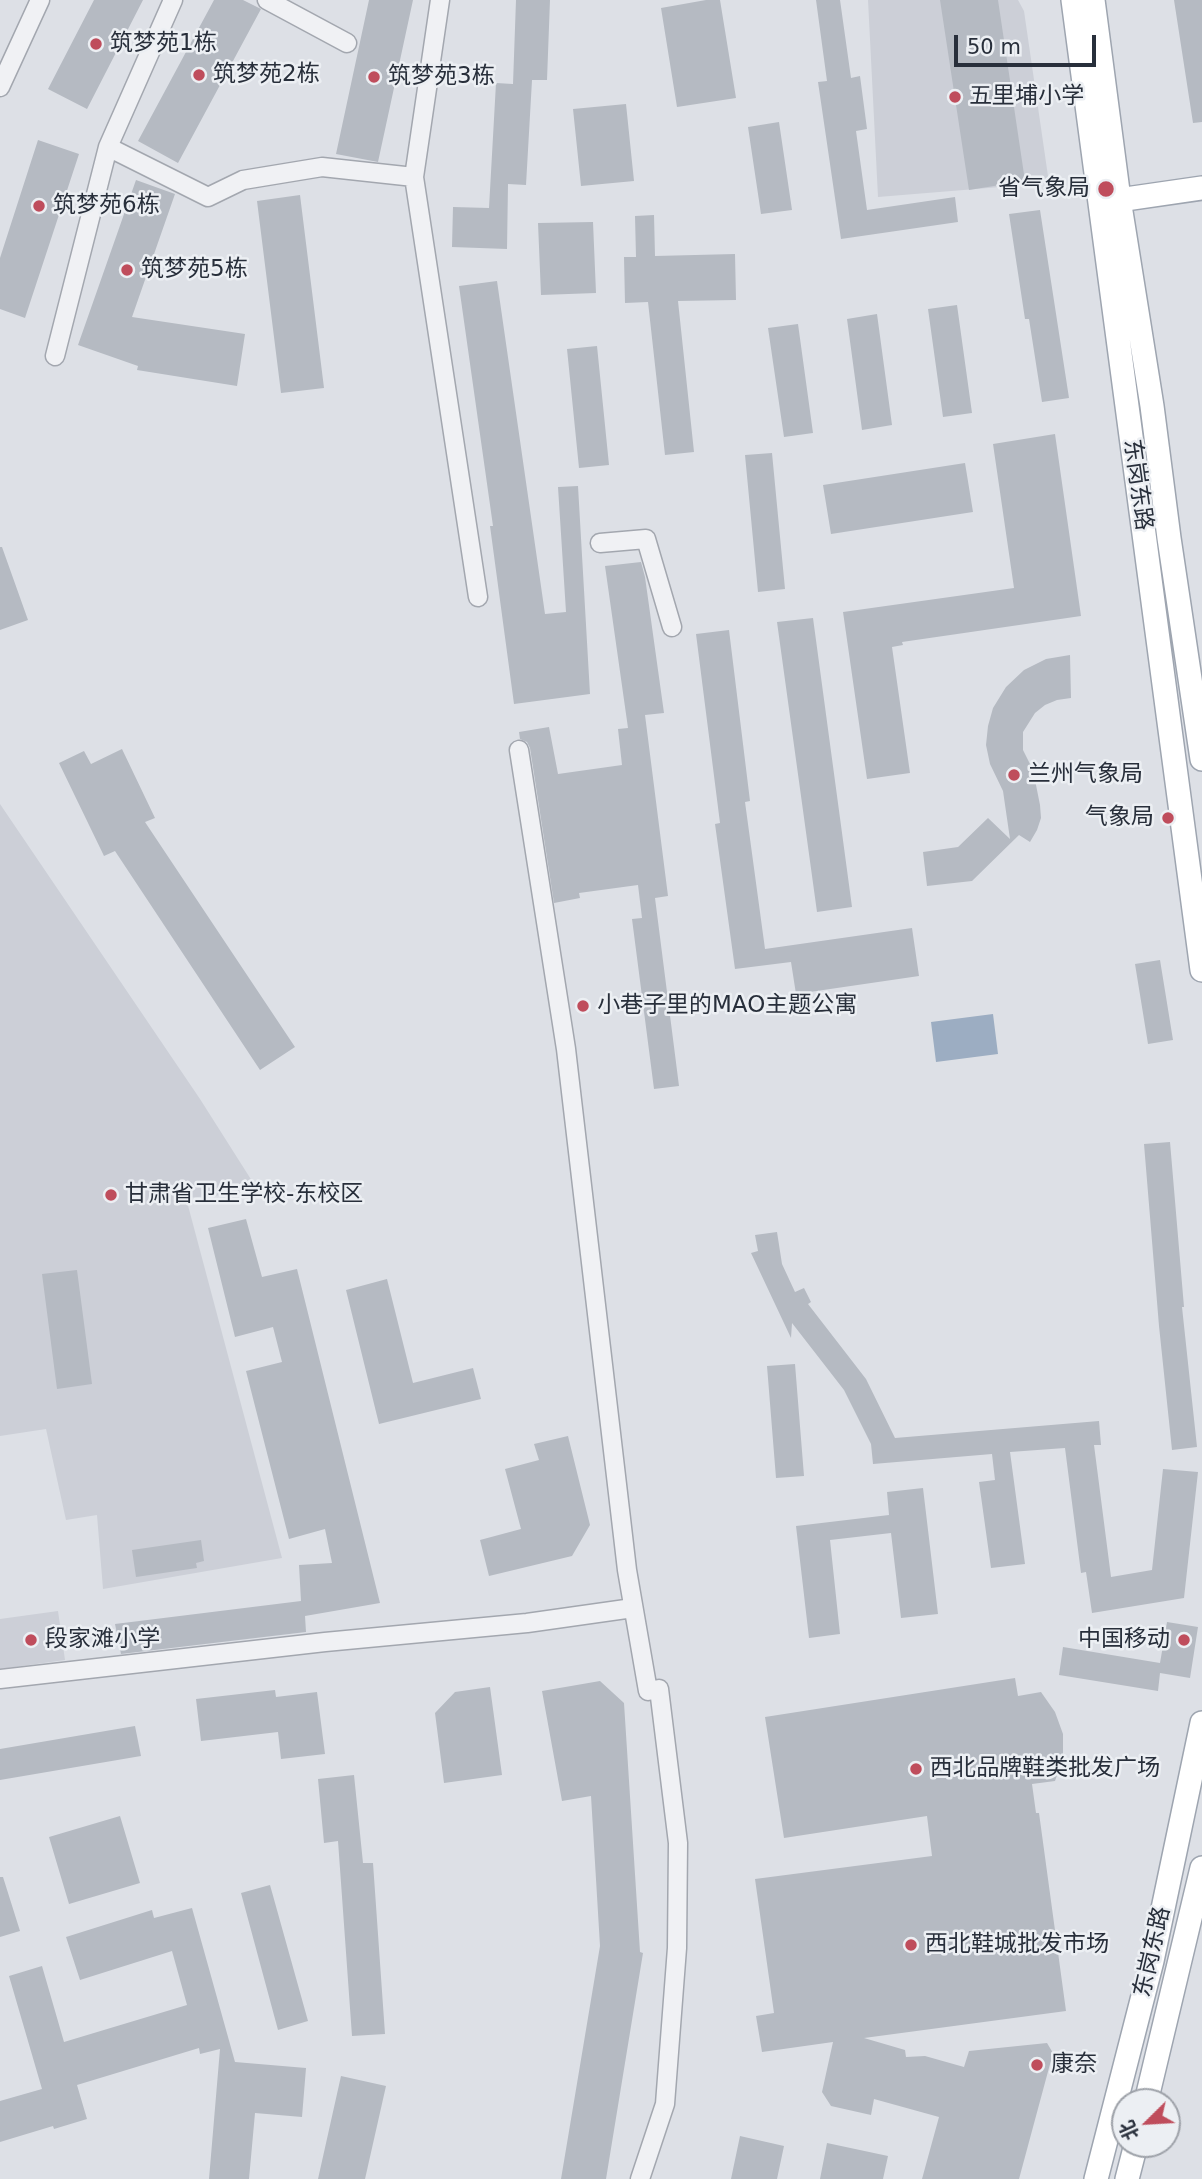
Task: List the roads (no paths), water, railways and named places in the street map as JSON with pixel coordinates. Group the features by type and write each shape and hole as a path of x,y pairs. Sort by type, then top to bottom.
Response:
{"main road":[{"name":"东岗东路","path":"1073,0 1152,406 1202,758"},
{"name":"东岗东路","path":"1093,0 1110,201 1196,874 1202,970"},
{"path":"1110,201 1202,188"},
{"name":"东岗东路","path":"1096,2179 1152,1961 1202,1723"},
{"name":"东岗东路","path":"1149,2088 1202,1868"},
{"path":"1127,2179 1132,2158"}],"street":[{"path":"0,87 40,0"},
{"path":"55,356 108,147 173,0"},
{"path":"267,0 347,43"},
{"path":"440,0 414,177 478,597"},
{"path":"108,147 208,197 243,180 322,167 414,177"},
{"path":"600,543 646,539 672,626"},
{"path":"519,750 566,1049 601,1359 633,1608 648,1691 659,1689 678,1843 677,1948 665,2104 640,2179"},
{"path":"0,1679 527,1623 633,1608"}],"water":[{"path":"993,1014 998,1054 936,1062 931,1022"}],"place":[{"name":"筑梦苑1栋","path":"96,44"},
{"name":"筑梦苑2栋","path":"199,75"},
{"name":"筑梦苑3栋","path":"374,77"},
{"name":"五里埔小学","path":"955,97"},
{"name":"省气象局","path":"1106,189"},
{"name":"筑梦苑6栋","path":"39,206"},
{"name":"筑梦苑5栋","path":"127,270"},
{"name":"兰州气象局","path":"1014,775"},
{"name":"气象局","path":"1168,818"},
{"name":"小巷子里的MAO主题公寓","path":"583,1006"},
{"name":"甘肃省卫生学校-东校区","path":"111,1195"},
{"name":"段家滩小学","path":"31,1640"},
{"name":"中国移动","path":"1184,1640"},
{"name":"西北品牌鞋类批发广场","path":"916,1769"},
{"name":"西北鞋城批发市场","path":"911,1945"},
{"name":"康奈","path":"1037,2065"}]}
